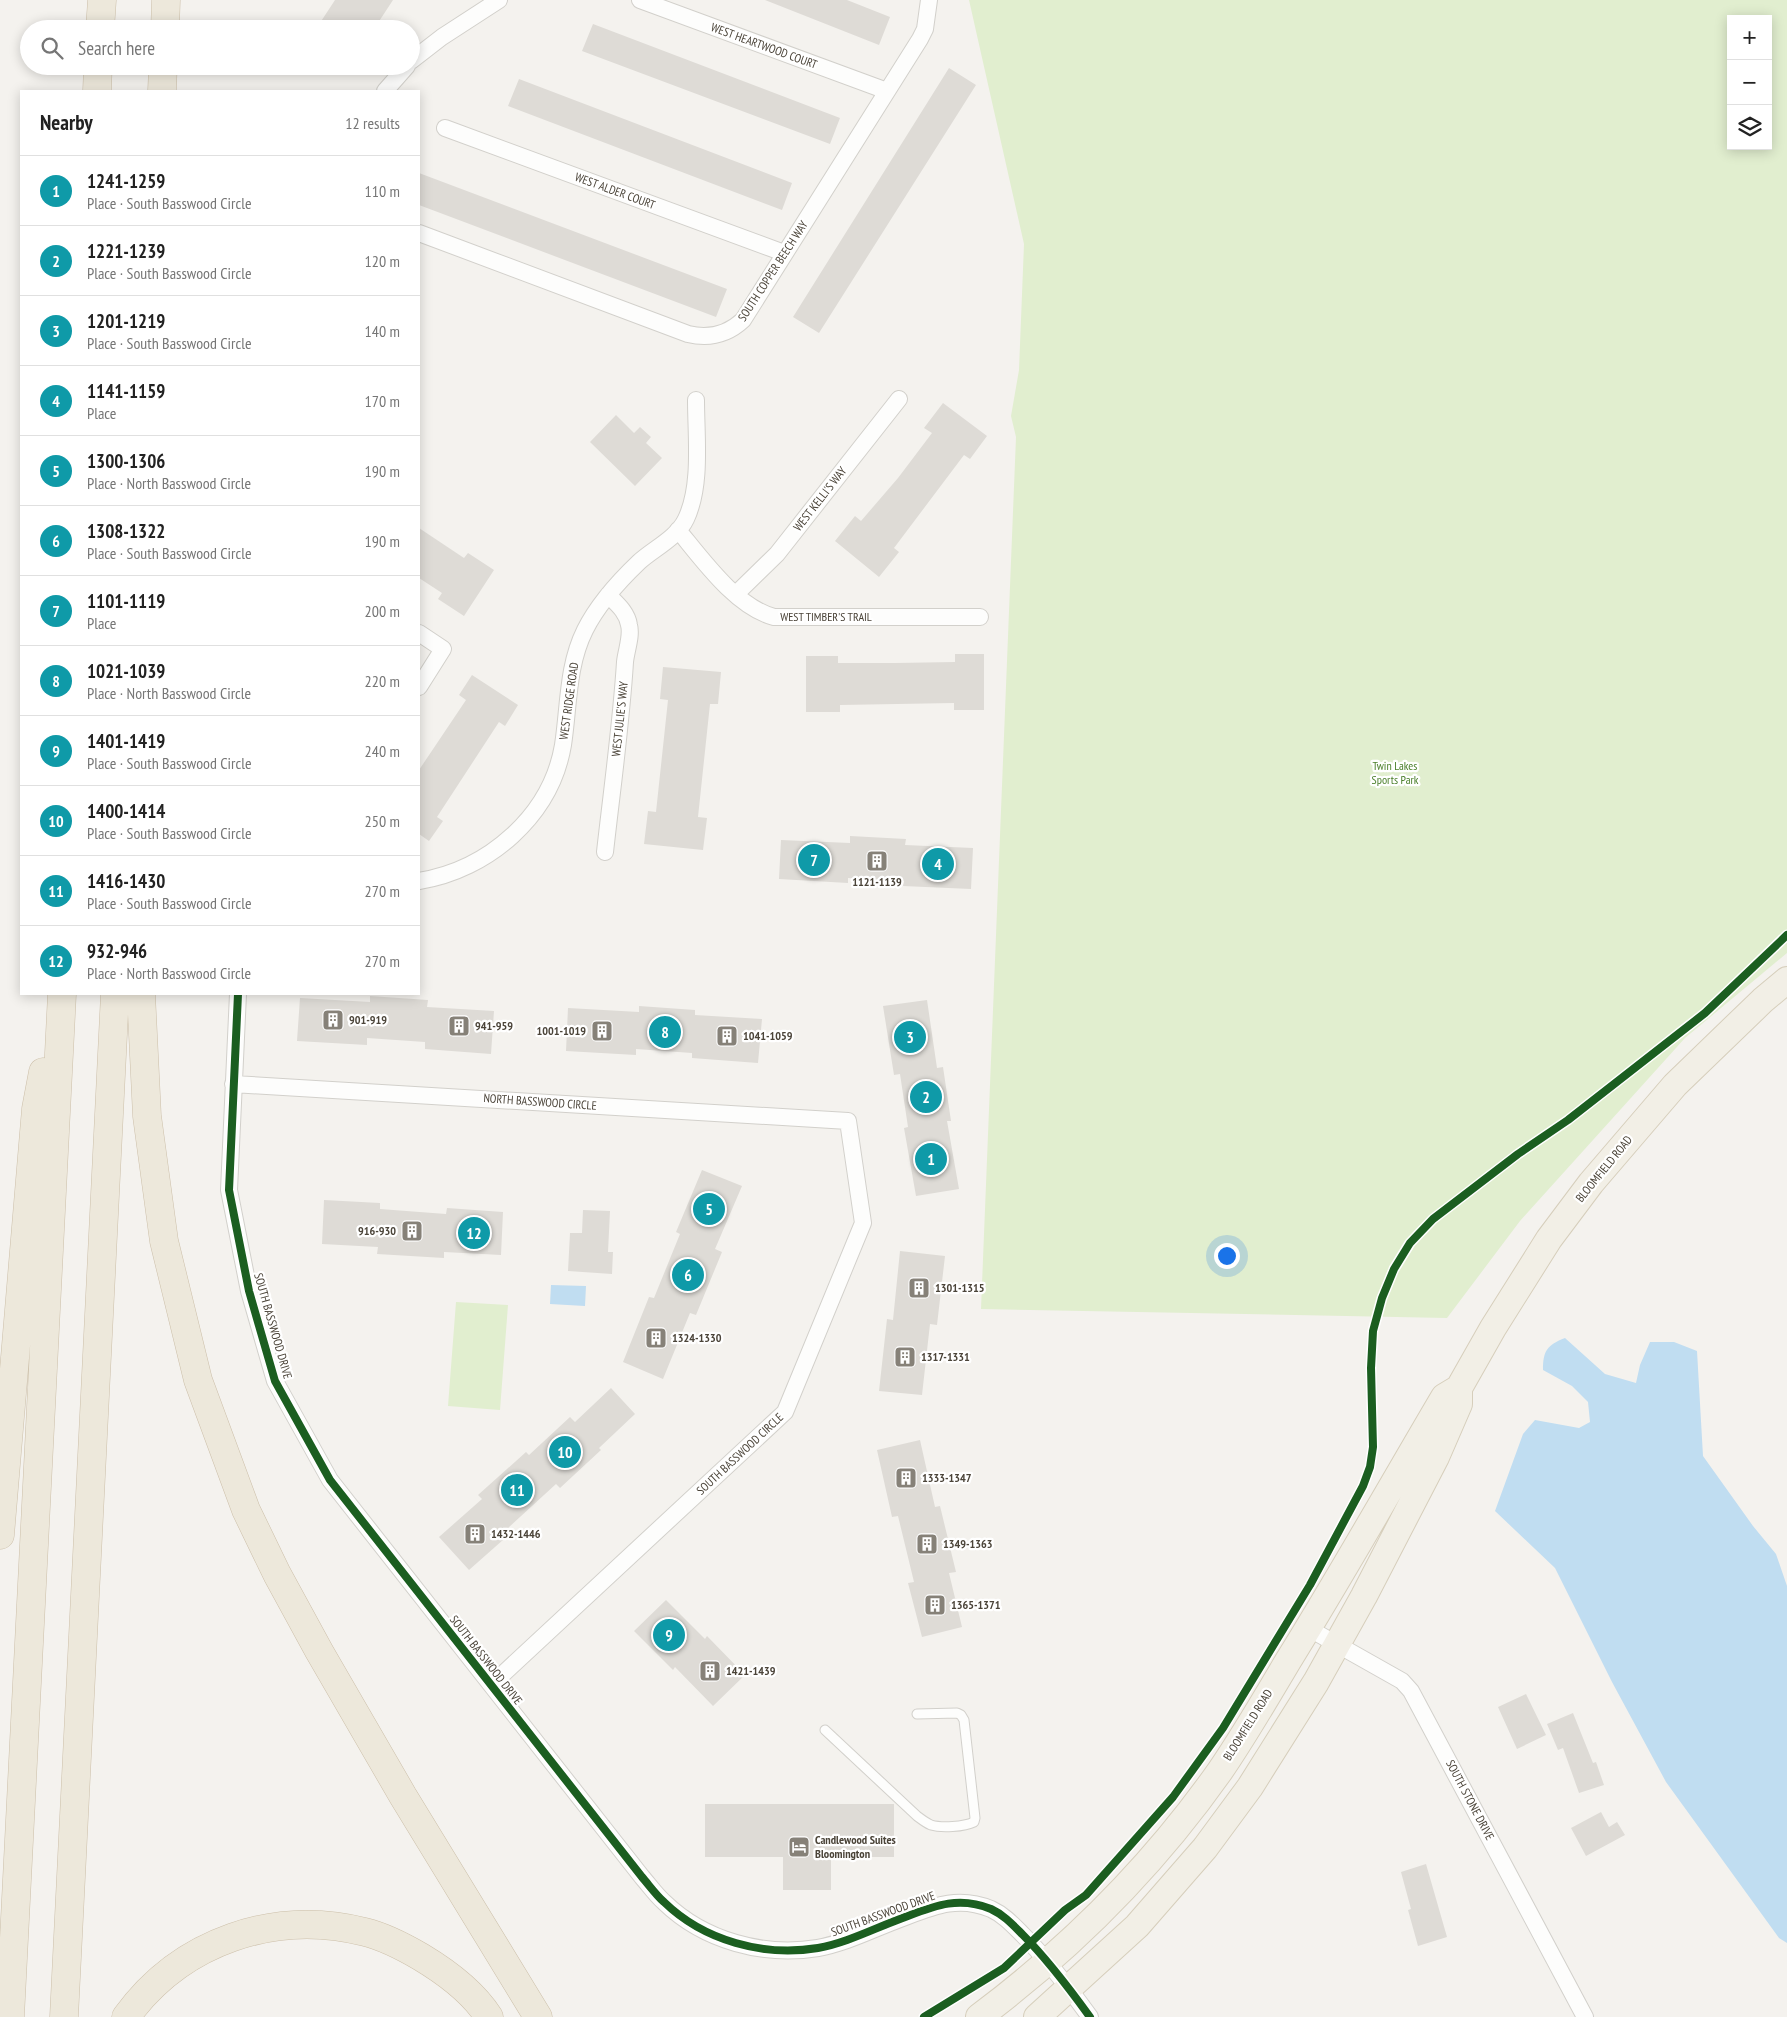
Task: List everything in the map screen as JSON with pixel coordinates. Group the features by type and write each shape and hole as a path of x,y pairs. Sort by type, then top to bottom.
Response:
{"highway":[{"path":"101,20 102,0"},
{"path":"165,20 166,0"},
{"path":"97,90 98,75"},
{"path":"162,90 163,75"},
{"path":"0,1535 36,1110 57,995"},
{"path":"10,2017 62,995"},
{"path":"64,2017 115,995"},
{"path":"141,995 147,1116 164,1241 198,1380 246,1510 277,1574 324,1660 403,1796 538,2017"},
{"path":"126,2017 136,2002 161,1978 191,1957 224,1940 257,1929 292,1924 327,1925 366,1932 402,1946 435,1965 462,1986 489,2017"}],"main road":[{"name":"BLOOMFIELD ROAD","path":"1037,2017 1077,1936 1168,1838 1220,1770 1308,1628 1444,1397 1459,1388 1519,1284 1550,1239 1592,1183 1675,1085 1763,1000 1787,980"},
{"name":"BLOOMFIELD ROAD","path":"979,2017 1015,1990 1059,1975 1137,1926 1206,1848 1265,1763 1337,1644 1400,1529 1436,1457 1459,1404 1459,1388"}],"street":[{"path":"420,54 499,0"},
{"name":"WEST HEARTWOOD COURT","path":"640,0 887,91"},
{"name":"SOUTH COPPER BEECH WAY","path":"420,233 688,334 702,337 735,328 742,320 922,34 928,0"},
{"path":"386,90 399,75"},
{"name":"WEST ALDER COURT","path":"445,128 784,253"},
{"name":"WEST KELLI'S WAY","path":"736,594 777,554 899,399"},
{"name":"WEST RIDGE ROAD","path":"420,881 454,873 474,864 507,840 533,812 551,781 561,753 571,672 577,651 592,617 608,595 639,562 678,530 690,510 695,493 696,400"},
{"name":"WEST TIMBER'S TRAIL","path":"678,530 721,582 762,614 774,617 980,618"},
{"name":"WEST JULIE'S WAY","path":"605,852 626,648 630,635 630,626 622,608 608,595"},
{"path":"420,634 444,649 420,685"},
{"name":"SOUTH BASSWOOD DRIVE","path":"238,995 229,1190 249,1291 275,1381 330,1480 642,1877 664,1902 684,1919 728,1941 758,1949 788,1951 818,1948 841,1942 942,1903 961,1902 977,1904 1006,1918 1059,1975 1090,2017"},
{"name":"NORTH BASSWOOD CIRCLE","path":"233,1084 848,1121"},
{"name":"SOUTH BASSWOOD CIRCLE","path":"491,1685 785,1412 864,1223 848,1121"},
{"name":"SOUTH STONE DRIVE","path":"1308,1628 1402,1681 1411,1691 1585,2017"}],"lane":[{"path":"826,1730 916,1816 932,1825 959,1826 974,1822 962,1715 957,1713 917,1714"}],"green space":[{"name":"Twin Lakes Sports Park","path":"969,0 1787,0 1787,953 1685,1038 1520,1221 1447,1318 981,1309 1016,437 1011,416 1019,370 1024,244"},
{"path":"456,1302 508,1305 500,1410 448,1406"}],"water":[{"path":"551,1285 586,1286 585,1306 550,1304"},
{"path":"1565,1338 1605,1374 1636,1383 1640,1365 1650,1342 1674,1342 1697,1351 1703,1456 1753,1526 1776,1554 1787,1586 1787,1943 1779,1938 1666,1782 1612,1682 1555,1568 1495,1511 1523,1434 1535,1420 1579,1428 1590,1422 1588,1402 1572,1386 1543,1370 1547,1350 1554,1343"}],"building":[{"path":"335,0 393,0 380,20 322,20"},
{"path":"765,0 847,0 890,17 879,45"},
{"path":"593,24 840,118 830,144 582,51"},
{"path":"949,68 976,85 819,333 793,317"},
{"path":"519,79 792,183 782,210 508,106"},
{"path":"420,173 727,289 716,317 420,205"},
{"path":"943,403 987,436 970,459 964,455 894,548 899,552 879,577 835,541 855,516 861,521 898,478 932,433 924,428"},
{"path":"616,415 634,433 640,427 651,437 646,443 662,458 635,486 590,442"},
{"path":"420,529 464,558 468,553 494,570 464,616 438,599 442,593 420,579"},
{"path":"955,654 984,654 984,710 954,710 954,703 840,705 840,712 806,712 806,656 838,656 838,663 895,663 955,662"},
{"path":"663,667 721,672 718,704 710,704 698,817 707,818 703,850 644,844 648,811 656,812 668,700 660,699"},
{"path":"472,675 518,705 505,726 499,722 437,817 443,821 429,841 420,835 420,769 466,700 459,695"},
{"path":"850,836 906,839 905,845 973,848 971,889 903,886 904,881 848,878 848,883 779,879 781,840 850,843"},
{"path":"370,996 428,1000 427,1007 494,1011 491,1054 425,1049 425,1042 367,1038 367,1045 297,1041 300,998 370,1002"},
{"path":"927,1000 937,1068 943,1067 951,1121 947,1121 959,1189 916,1196 904,1128 908,1127 900,1074 894,1075 883,1006"},
{"path":"639,1006 695,1010 695,1015 762,1019 758,1063 692,1058 692,1053 636,1049 636,1055 566,1051 568,1008 639,1012"},
{"path":"702,1170 742,1186 715,1249 722,1252 696,1315 690,1313 663,1379 623,1362 649,1297 654,1298 680,1234 676,1232"},
{"path":"324,1200 380,1203 380,1209 446,1214 447,1208 503,1212 501,1255 444,1252 444,1258 377,1254 378,1247 322,1244"},
{"path":"583,1210 610,1211 608,1252 613,1252 612,1274 568,1271 570,1233 582,1233"},
{"path":"900,1251 945,1256 937,1325 930,1324 922,1395 879,1391 887,1319 893,1320"},
{"path":"611,1388 635,1414 599,1448 601,1450 560,1488 556,1484 508,1528 512,1532 469,1570 439,1537 482,1499 478,1495 526,1452 529,1455 570,1417 575,1422"},
{"path":"920,1440 935,1507 940,1506 956,1572 949,1573 962,1627 922,1637 908,1583 914,1582 898,1516 892,1517 877,1450"},
{"path":"666,1600 705,1639 707,1636 745,1675 713,1706 675,1667 673,1670 634,1631"},
{"path":"1526,1694 1546,1735 1517,1749 1498,1707"},
{"path":"1573,1713 1593,1763 1596,1762 1604,1785 1579,1793 1563,1748 1558,1750 1547,1724"},
{"name":"Candlewood Suites Bloomington","path":"705,1804 894,1804 894,1857 831,1857 831,1890 783,1890 783,1857 705,1857"},
{"path":"1601,1812 1609,1827 1617,1822 1625,1835 1586,1856 1571,1828"},
{"path":"1426,1864 1447,1937 1418,1946 1408,1910 1411,1909 1401,1872"}],"cycle path":[{"path":"924,2017 1004,1968 1065,1910 1086,1895 1173,1797 1223,1728 1310,1585 1363,1486 1370,1467 1373,1447 1371,1368 1373,1331 1382,1298 1394,1269 1410,1243 1433,1219 1518,1154 1568,1120 1705,1013 1787,935"},
{"path":"238,995 229,1190 249,1291 275,1381 330,1480 642,1877 661,1899 680,1916 697,1927 736,1943 756,1948 777,1950 798,1950 828,1946 923,1910 945,1904 967,1903 979,1905 1000,1914 1019,1931 1050,1964 1090,2017"}],"place":[{"name":"1101-1119","path":"814,860"},
{"name":"1121-1139","path":"877,861"},
{"name":"1141-1159","path":"938,864"},
{"name":"901-919","path":"333,1020"},
{"name":"941-959","path":"459,1026"},
{"name":"1001-1019","path":"602,1031"},
{"name":"1021-1039","path":"665,1032"},
{"name":"1041-1059","path":"727,1036"},
{"name":"1201-1219","path":"910,1037"},
{"name":"1221-1239","path":"926,1097"},
{"name":"1241-1259","path":"931,1159"},
{"name":"1300-1306","path":"709,1209"},
{"name":"916-930","path":"412,1231"},
{"name":"932-946","path":"474,1233"},
{"name":"1308-1322","path":"688,1275"},
{"name":"1301-1315","path":"919,1288"},
{"name":"1324-1330","path":"656,1338"},
{"name":"1317-1331","path":"905,1357"},
{"name":"1400-1414","path":"565,1452"},
{"name":"1333-1347","path":"906,1478"},
{"name":"1416-1430","path":"517,1490"},
{"name":"1432-1446","path":"475,1534"},
{"name":"1349-1363","path":"927,1544"},
{"name":"1365-1371","path":"935,1605"},
{"name":"1401-1419","path":"669,1635"},
{"name":"1421-1439","path":"710,1671"},
{"name":"Candlewood Suites Bloomington","path":"799,1847"}]}
